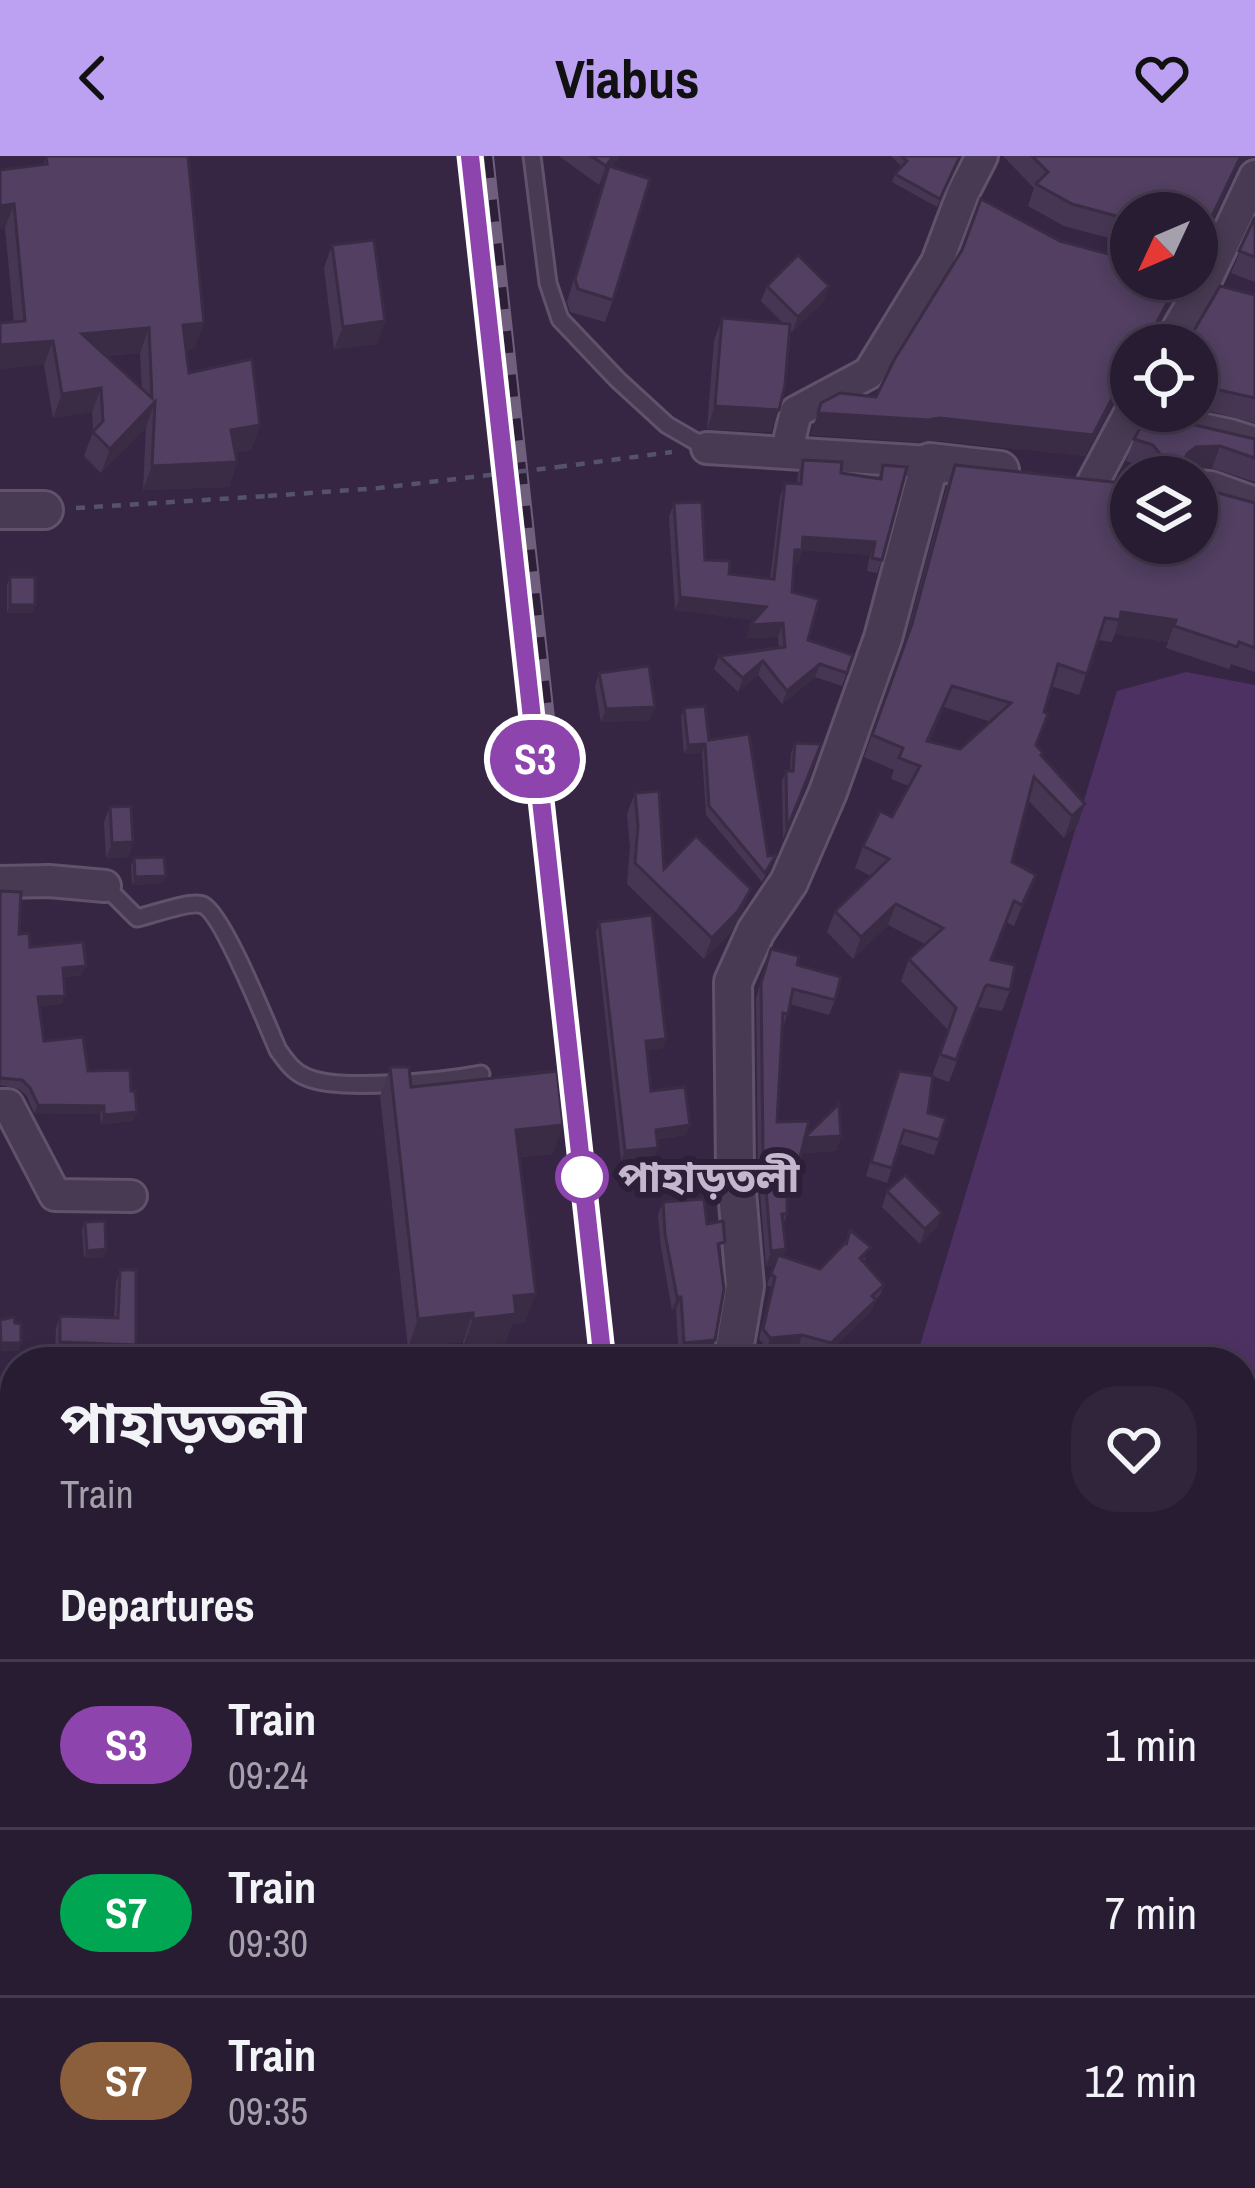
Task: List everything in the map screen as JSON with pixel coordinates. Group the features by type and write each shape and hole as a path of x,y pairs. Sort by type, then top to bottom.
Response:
{"street":[{"path":"791,452 796,412 869,374 972,198 982,156"},
{"path":"1218,241 1255,176"},
{"path":"1218,289 1238,295"},
{"path":"1081,480 1116,432"},
{"path":"1217,432 1255,443"},
{"path":"706,448 931,462 1023,473"},
{"path":"735,1347 745,1286 735,1168 733,982 756,931 789,882 828,792 883,638 931,462"},
{"path":"1081,480 1110,482"},
{"path":"1218,493 1255,506"},
{"path":"0,510 44,510"},
{"path":"0,882 49,880 105,886"},
{"path":"0,1105 8,1105 55,1195 131,1196"}],"lane":[{"path":"532,156 548,283 560,319 667,425 706,448"},
{"path":"105,886 137,918 193,904 207,908 227,934 278,1050 306,1077 375,1084 481,1074"}],"path":[{"path":"44,510 379,488 706,448"}],"shaded area":[{"path":"1186,672 1255,685 1255,1347 920,1347 1117,691"}],"building":[{"path":"46,156 188,156 204,323 183,325 189,373 252,359 260,425 231,430 237,462 152,466 155,402 110,449 93,432 103,421 101,388 62,394 53,341 0,345 0,323 25,321 14,204 0,206 0,170 47,164","holes":["149,328 152,398 82,334"]},
{"path":"591,156 613,156 606,166"},
{"path":"901,156 960,156 940,199 895,174 907,161"},
{"path":"1032,156 1241,156 1218,204 1218,192 1110,192 1110,214 1072,204 1036,184 1048,172"},
{"path":"609,166 650,179 613,300 578,289 575,279"},
{"path":"981,199 1060,241 1110,254 1110,300 1169,300 1158,324 1110,324 1110,402 1093,435 940,418 818,413 821,403 840,393 876,397 962,250"},
{"path":"1255,217 1255,257 1239,251"},
{"path":"374,240 385,321 343,327 332,245"},
{"path":"798,255 829,286 798,317 767,286"},
{"path":"1220,286 1255,295 1255,398 1218,390 1218,324 1198,324 1212,300 1218,300"},
{"path":"722,318 790,324 779,410 715,406"},
{"path":"1218,430 1255,439 1255,458 1220,446 1196,447 1186,456 1160,456 1153,445 1134,439 1138,432"},
{"path":"803,460 842,462 841,473 881,479 883,465 907,467 882,560 872,558 875,542 803,537 802,550 795,550 792,592 819,599 808,640 853,655 847,673 820,664 787,691 763,661 743,678 719,656 785,647 783,623 750,625 766,607 680,597 674,503 702,502 705,560 730,561 729,574 774,579 785,483 801,484"},
{"path":"955,465 1110,482 1110,564 1218,564 1218,493 1255,503 1255,648 1239,642 1237,647 1174,626 1176,620 1121,612 1120,620 1105,618 1087,674 1058,664 1036,745 1085,804 1072,816 1034,777 1012,862 1036,875 1022,905 1014,901 991,960 1015,965 1010,990 985,987 956,1060 940,1054 956,1008 909,959 943,928 896,904 861,937 835,911 889,859 863,846 880,811 892,817 920,766 899,758 903,748 872,735 912,624","holes":["952,686 1011,703 960,749 927,741"]},
{"path":"10,577 35,577 35,605 10,605"},
{"path":"649,666 655,707 606,709 599,673"},
{"path":"705,706 709,740 749,734 768,856 776,855 765,873 709,806 705,744 688,745 684,708"},
{"path":"795,743 821,744 787,829 786,771 793,771"},
{"path":"659,791 664,869 696,836 751,889 712,938 635,863 635,793"},
{"path":"131,806 133,842 112,843 110,807"},
{"path":"164,857 166,876 135,877 134,858"},
{"path":"0,891 21,892 19,934 29,933 30,947 83,942 86,966 63,968 65,996 38,997 44,1041 83,1037 88,1071 130,1070 137,1112 104,1115 104,1106 38,1105 22,1080 0,1078"},
{"path":"652,915 666,1039 646,1041 651,1091 685,1087 690,1125 656,1130 658,1148 625,1151 599,922"},
{"path":"771,949 799,956 797,965 841,977 835,1000 793,989 788,1014 783,1013 777,1122 809,1121 805,1137 839,1104 841,1136 805,1138 799,1161 787,1159 787,1214 782,1214 786,1249 771,1251 763,1152 761,983"},
{"path":"390,1067 409,1067 411,1087 557,1071 563,1125 516,1130 536,1294 514,1296 516,1314 418,1319"},
{"path":"899,1071 933,1076 928,1113 946,1118 939,1140 904,1130 892,1168 871,1162"},
{"path":"905,1175 942,1213 925,1229 887,1191"},
{"path":"704,1199 707,1224 723,1221 725,1242 718,1244 724,1289 715,1340 684,1343 681,1297 677,1297 665,1234 663,1202"},
{"path":"105,1221 106,1249 87,1251 85,1222"},
{"path":"850,1230 871,1247 860,1258 884,1285 872,1296 876,1300 831,1343 802,1335 770,1338 763,1329 778,1255 820,1269 846,1245"},
{"path":"120,1270 136,1270 136,1345 60,1342 60,1316 118,1318"},
{"path":"14,1317 21,1324 21,1343 1,1343 0,1320"}],"railway":[{"path":"470,156 601,1347"},
{"path":"488,156 556,782"}],"train":[{"name":"S3","path":"470,156 601,1347"}],"place":[{"name":"পাহাড়তলী","path":"582,1177"}]}
